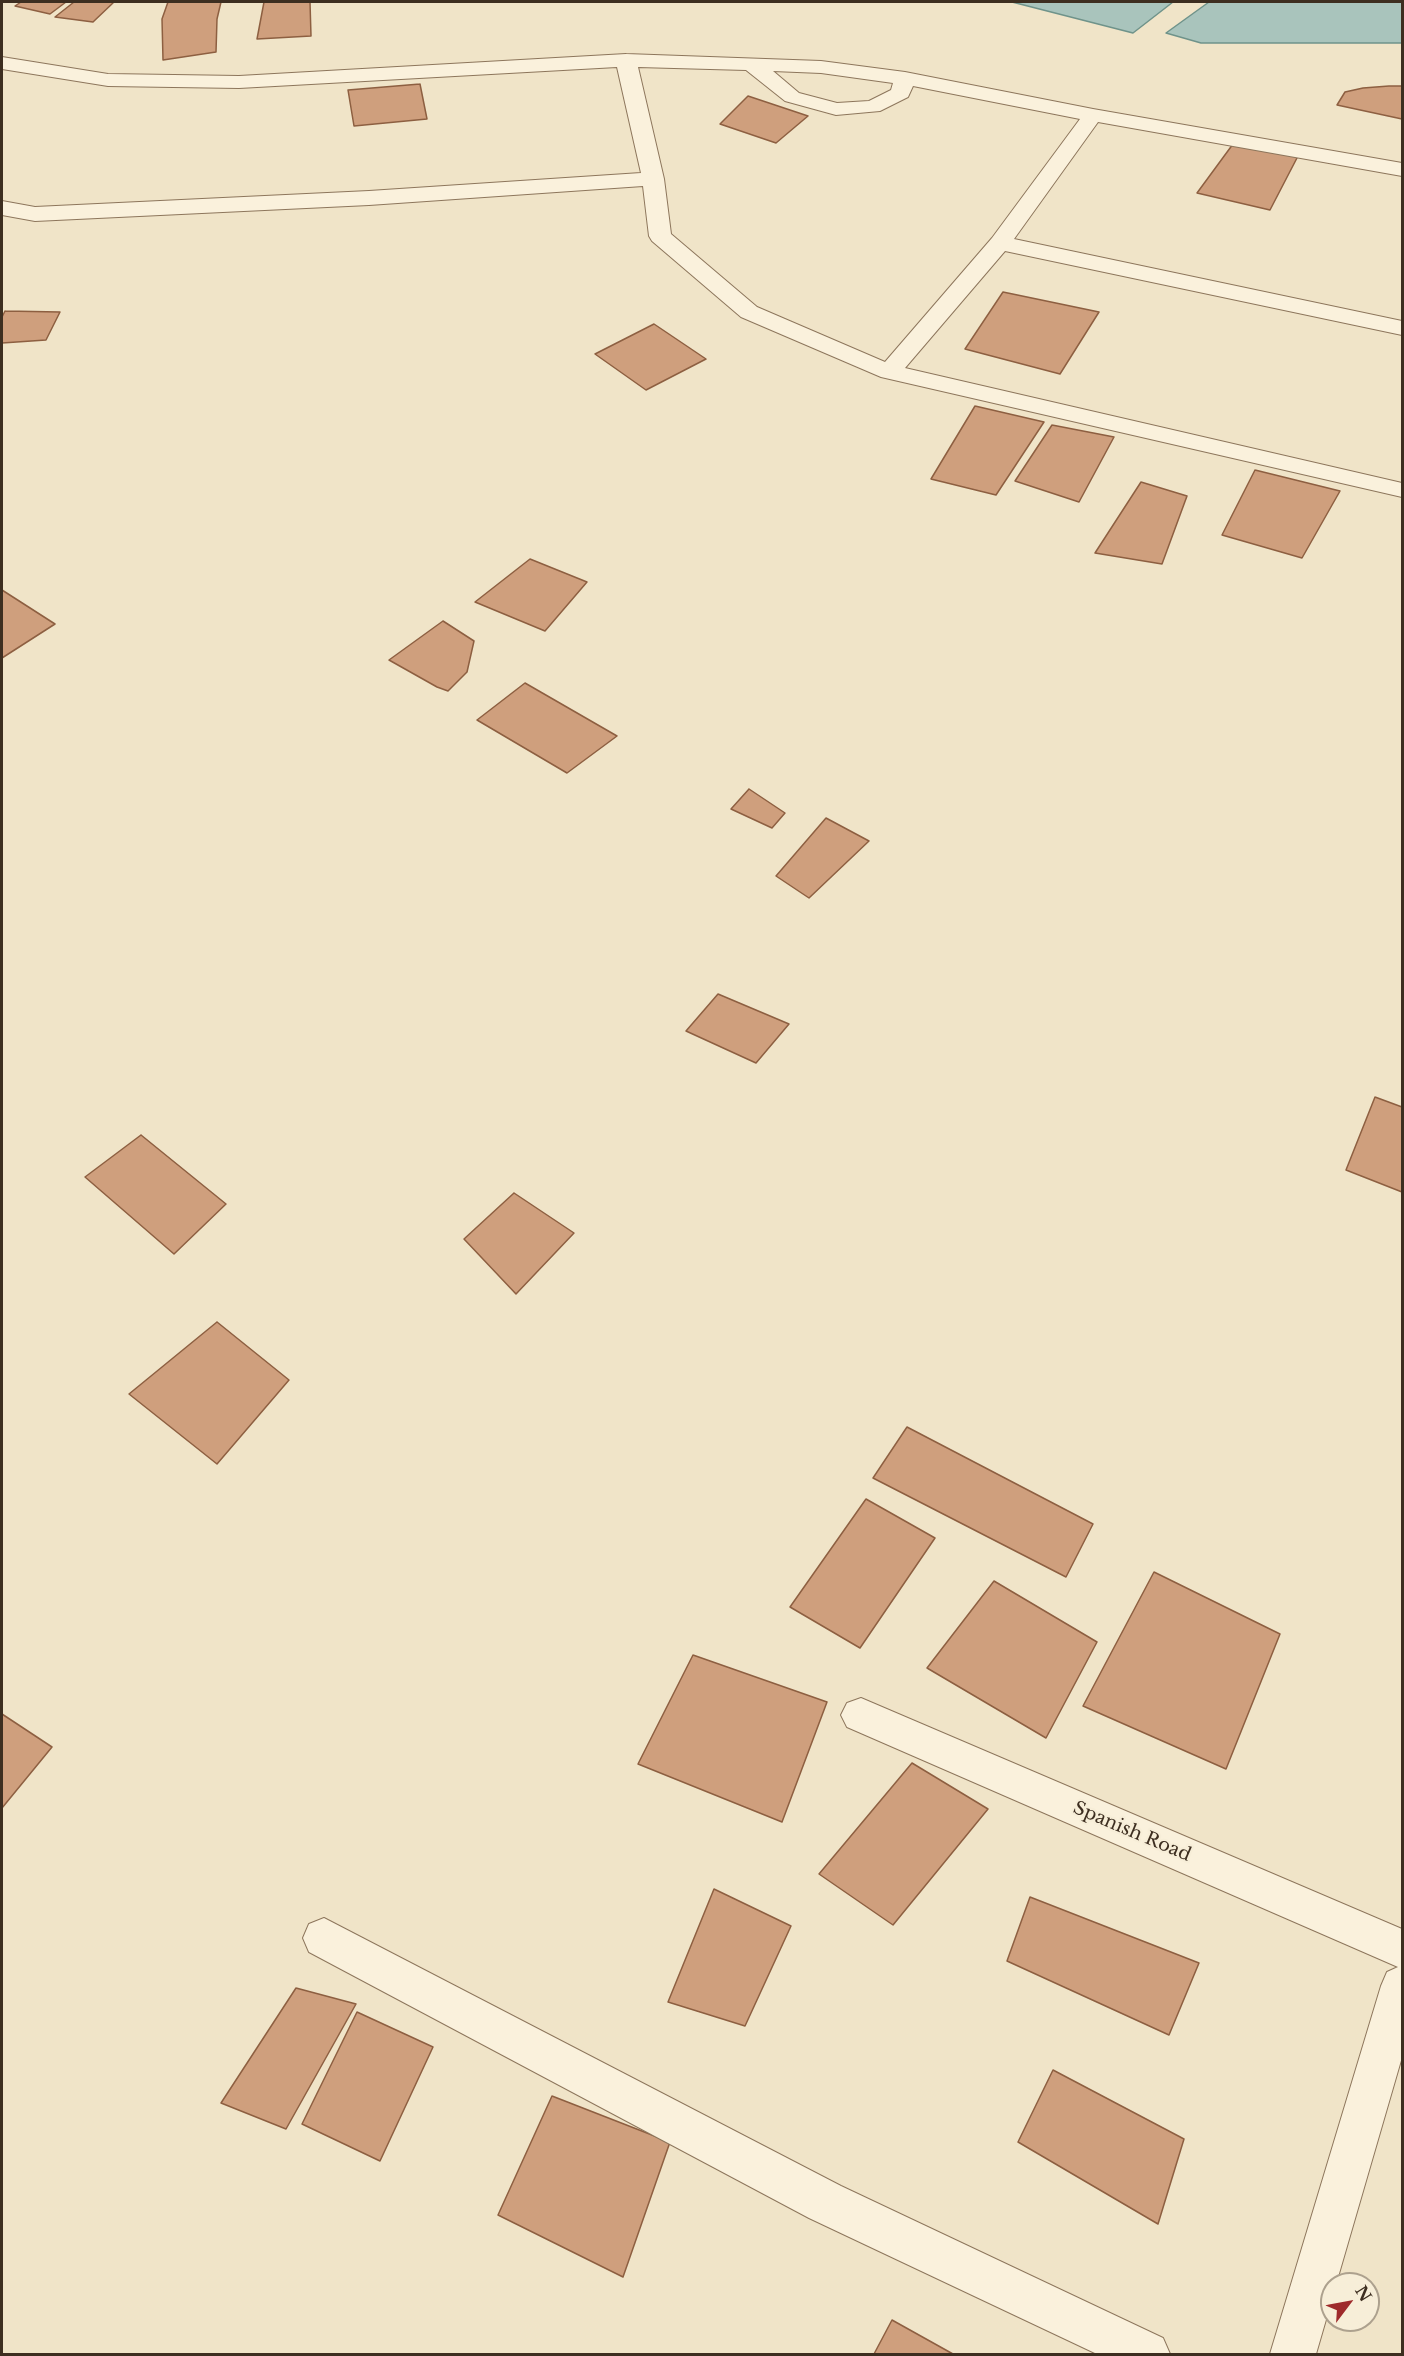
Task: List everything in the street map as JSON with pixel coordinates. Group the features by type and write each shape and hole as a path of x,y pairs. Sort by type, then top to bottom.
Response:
{"street":[{"path":"626,60 654,179 660,236 749,312 889,372 1402,490"},
{"path":"2,63 108,80 239,82 626,60 821,67 905,78 1093,116 1402,170"},
{"path":"749,63 792,97 836,110 873,107 901,93 905,78"},
{"path":"889,372 1000,243 1093,116"},
{"path":"2,208 35,214 369,198 654,179"},
{"path":"1000,243 1402,328"},
{"name":"Spanish Road","path":"861,1715 1402,1949"},
{"path":"324,1938 825,2202 1147,2355"},
{"path":"1293,2355 1402,1986"}],"water":[{"path":"1012,2 1173,2 1133,33"},
{"path":"1209,2 1402,2 1402,43 1201,43 1166,33"}],"building":[{"path":"21,2 66,2 50,14 15,6"},
{"path":"74,2 114,2 93,22 55,17"},
{"path":"168,2 221,2 217,19 216,52 163,60 162,19"},
{"path":"264,2 310,2 311,36 257,39"},
{"path":"420,84 427,119 354,126 348,90"},
{"path":"1402,86 1402,119 1337,105 1345,92"},
{"path":"748,96 808,116 776,143 720,124"},
{"path":"1233,144 1298,156 1270,210 1197,193"},
{"path":"1003,292 1099,312 1060,374 965,349"},
{"path":"5,311 60,312 46,340 2,343 2,317"},
{"path":"654,324 706,359 646,390 595,354"},
{"path":"975,406 1044,422 996,495 931,479"},
{"path":"1052,425 1114,437 1079,502 1015,481"},
{"path":"1255,470 1340,491 1302,558 1222,535"},
{"path":"1141,482 1187,496 1162,564 1095,553"},
{"path":"530,559 587,582 545,631 475,602"},
{"path":"2,590 55,624 2,658"},
{"path":"443,621 474,641 467,672 448,691 389,660"},
{"path":"525,683 617,736 567,773 477,720"},
{"path":"749,789 785,813 772,828 731,809"},
{"path":"826,818 869,841 809,898 776,876"},
{"path":"718,994 789,1024 756,1063 686,1031"},
{"path":"1375,1097 1402,1107 1402,1192 1346,1170"},
{"path":"141,1135 226,1204 174,1254 85,1177"},
{"path":"514,1193 574,1233 516,1294 464,1239"},
{"path":"217,1322 289,1380 217,1464 129,1394"},
{"path":"907,1427 1093,1524 1066,1577 873,1478"},
{"path":"866,1499 935,1538 860,1648 790,1607"},
{"path":"1154,1572 1280,1634 1226,1769 1083,1706"},
{"path":"994,1581 1097,1642 1046,1738 927,1668"},
{"path":"693,1655 827,1702 782,1822 638,1764"},
{"path":"2,1714 52,1747 2,1808"},
{"path":"912,1763 988,1809 893,1925 819,1874"},
{"path":"714,1889 791,1926 745,2026 668,2002"},
{"path":"1030,1897 1199,1963 1169,2035 1007,1961"},
{"path":"296,1988 356,2004 286,2129 221,2103"},
{"path":"357,2012 433,2047 380,2161 302,2124"},
{"path":"1053,2070 1184,2139 1158,2224 1018,2142"},
{"path":"552,2096 670,2142 623,2277 498,2215"},
{"path":"892,2320 953,2354 874,2354"}]}
